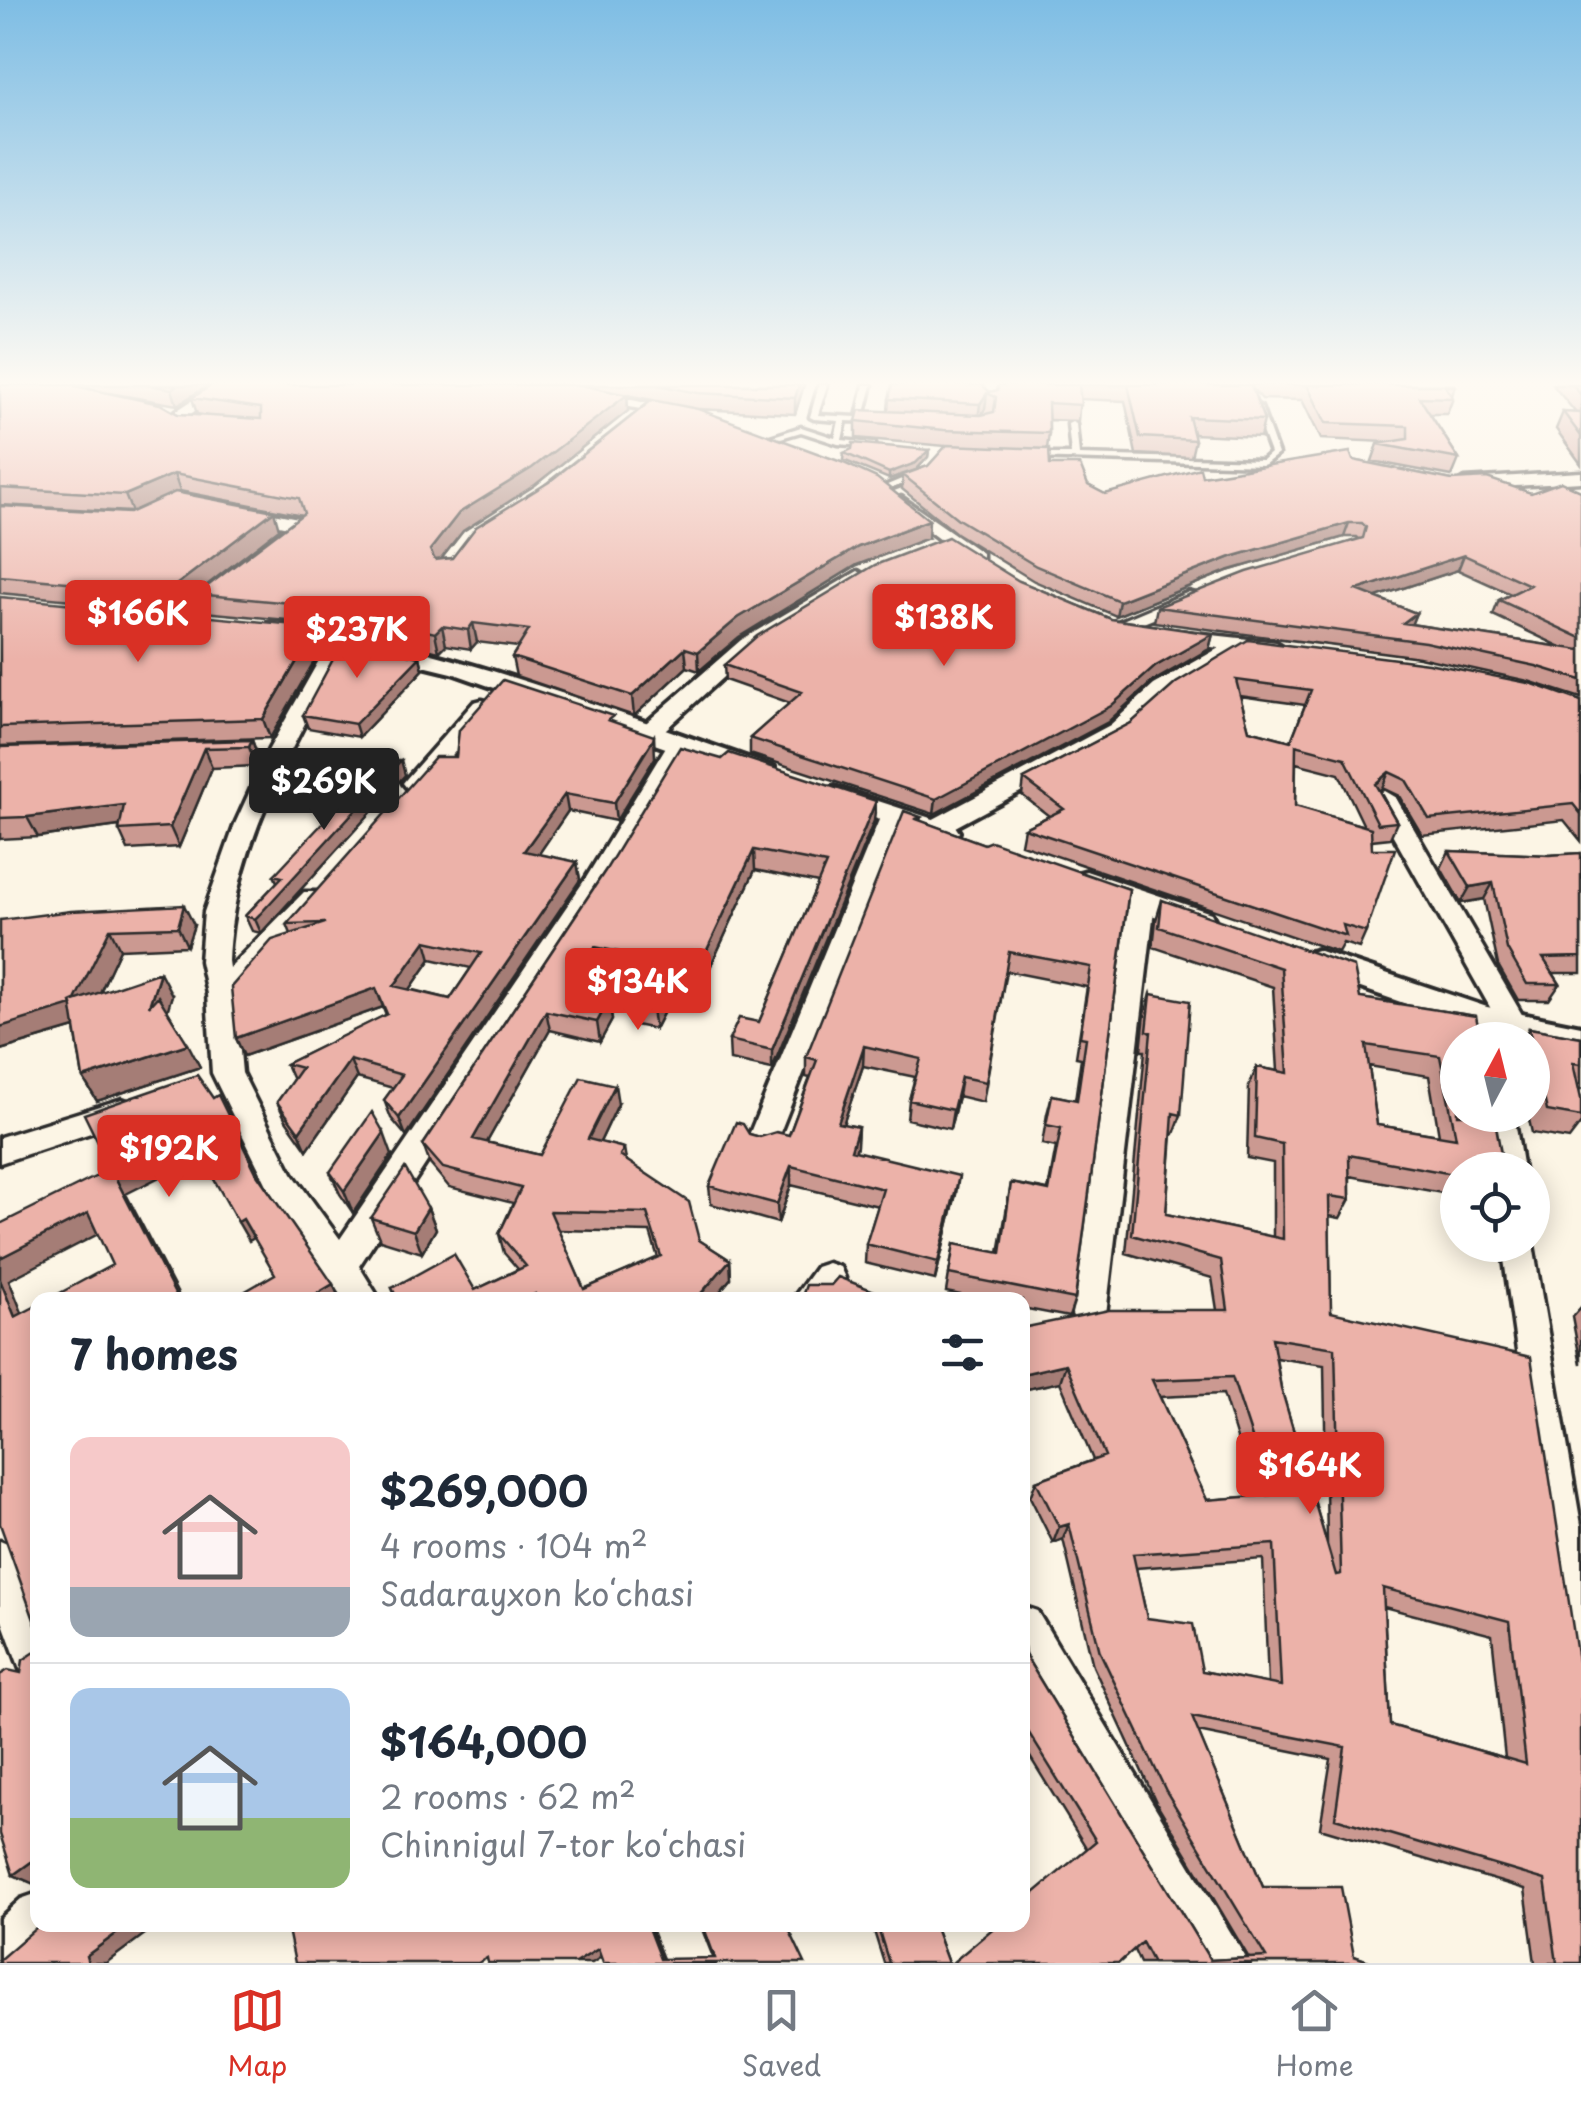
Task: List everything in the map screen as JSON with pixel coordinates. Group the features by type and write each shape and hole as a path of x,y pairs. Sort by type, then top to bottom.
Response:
{"street":[{"path":"1447,485 1581,478"},
{"path":"875,484 941,542 994,569"},
{"path":"180,620 298,528 297,523 220,507"},
{"path":"647,734 748,644 820,598 879,567"},
{"path":"1116,627 1201,593"},
{"path":"144,617 217,624"},
{"path":"1092,619 1116,627 1290,650"},
{"path":"254,627 341,640 502,683 973,842"},
{"path":"341,640 271,749 246,824 207,913 221,994 227,1073 281,1182 357,1292"},
{"path":"935,828 1118,730 1162,690 1238,645"},
{"path":"397,803 502,683"},
{"path":"341,1265 596,883 678,744"},
{"path":"1384,798 1513,1022"},
{"path":"762,1140 893,815"},
{"path":"1066,874 1232,932"},
{"path":"221,994 331,878"},
{"path":"1089,1314 1142,901"},
{"path":"1286,951 1466,1022"},
{"path":"1550,1032 1581,1039"},
{"path":"190,1086 227,1073"},
{"path":"0,1150 153,1099"},
{"path":"1521,1262 1581,1653"},
{"path":"0,1561 30,1641"},
{"path":"1030,1639 1225,1963"},
{"path":"0,1949 30,1923"},
{"path":"678,1932 690,1963"}],"lane":[{"path":"875,484 909,477"}],"building":[{"path":"0,477 168,477 125,495 0,488"},
{"path":"188,477 518,477 459,513 430,550 435,560 452,558 476,527 556,477 874,477 929,520 858,547 738,618 698,652 685,648 632,696 512,657 529,630 473,623 468,630 442,626 435,633 312,605 197,594 304,513 299,498"},
{"path":"905,477 1085,477 1088,485 1105,494 1169,477 1487,478 1531,493 1561,482 1581,491 1581,638 1499,600 1530,585 1464,555 1357,590 1416,613 1403,623 1581,650 1581,680 1425,642 1157,607 1247,572 1363,538 1366,527 1362,523 1349,523 1231,557 1119,601 1036,566 958,519"},
{"path":"175,492 274,511 168,591 0,576 0,506 129,513"},
{"path":"948,537 1019,581 1111,619 1213,634 1156,666 1111,706 936,799 750,738 802,692 724,665 757,636 875,565"},
{"path":"0,597 317,627 263,719 0,727"},
{"path":"344,639 420,657 355,724 303,715"},
{"path":"1248,640 1428,663 1533,684 1581,701 1581,814 1573,804 1429,819 1406,780 1389,772 1375,784 1397,822 1378,824 1345,758 1296,745 1295,806 1371,828 1372,849 1395,849 1366,932 1343,925 1346,936 1024,828 1064,809 1024,779 1131,723 1176,683","holes":["1236,680 1311,690 1291,741 1249,730"]},
{"path":"503,680 613,716 608,720 654,736 614,803 565,794 524,851 577,862 399,1118 384,1100 402,1075 350,1060 299,1132 277,1102 301,1068 286,1064 387,1014 376,988 236,1038 231,987 272,940 325,923 287,924 435,757 456,757 459,730","holes":["426,941 481,953 450,999 394,986"]},
{"path":"252,740 249,747 204,748 170,827 119,830 124,805 0,818 0,747"},
{"path":"680,747 722,759 729,753 876,801 772,1050 729,1040 739,1018 759,1022 826,864 754,850 698,969 676,964 652,1010 627,1004 652,959 595,947 569,992 609,1000 597,1022 546,1011 473,1139 540,1155 581,1077 615,1085 588,1139 624,1148 620,1156 689,1202 699,1240 730,1260 702,1292 394,1292 392,1288 454,1254 475,1290 526,1266 499,1234 521,1188 443,1168 423,1145 605,871","holes":["550,1211 647,1213 661,1256 584,1289"]},
{"path":"382,760 401,760 255,919 245,916 282,877 274,875"},
{"path":"904,811 984,844 991,841 1129,889 1075,1299 949,1274 954,1244 1001,1253 1011,1183 1049,1191 1061,1128 1046,1125 1052,1095 1077,1100 1086,1038 1080,1037 1091,967 1009,952 986,1082 961,1077 953,1110 909,1100 921,1059 864,1046 838,1123 858,1127 851,1150 959,1176 938,1262 866,1244 883,1189 791,1166 777,1204 709,1186 736,1122 743,1124 749,1134 760,1137 776,1132 789,1135 817,1060 806,1057"},
{"path":"1449,851 1581,853 1581,957 1543,958 1560,984 1527,984 1507,949 1493,883 1470,887"},
{"path":"1162,900 1354,967 1360,998 1476,1016 1477,1022 1440,1022 1440,1056 1366,1045 1377,1125 1456,1138 1455,1132 1497,1132 1501,1152 1440,1152 1440,1172 1349,1155 1350,1199 1329,1196 1331,1312 1531,1357 1581,1680 1581,1963 1557,1963 1545,1880 1335,1818 1345,1747 1192,1717 1263,1887 1341,1887 1354,1956 1374,1963 1153,1963 1142,1942 1119,1963 952,1963 989,1932 1030,1932 1030,1896 1096,1841 1030,1735 1030,1663 1210,1960 1266,1957 1166,1791 1100,1652 1069,1524 1059,1527 1036,1481 1105,1456 1066,1364 1030,1372 1030,1326 1109,1310 1228,1310 1221,1260 1132,1235 1151,994 1190,1001 1181,1115 1173,1113 1166,1214 1283,1239 1282,1144 1255,1138 1257,1067 1288,1073 1281,968 1159,927","holes":["1272,1338 1335,1348 1341,1574 1336,1575 1281,1388","1232,1377 1271,1495 1207,1500 1152,1380","1274,1544 1281,1686 1202,1671 1193,1624 1147,1618 1133,1554","1383,1588 1509,1621 1526,1764 1390,1725"]},
{"path":"184,905 178,927 110,929 72,1005 0,1027 0,920 71,911"},
{"path":"160,972 149,1006 158,996 188,1044 83,1078 71,1002"},
{"path":"1550,1032 1581,1037 1581,1064 1573,1063 1581,1117 1550,1112"},
{"path":"197,1075 213,1098 218,1095 257,1174 333,1284 320,1292 244,1292 275,1274 243,1219 238,1222 190,1137 114,1175 174,1292 62,1292 112,1265 88,1213 0,1258 0,1224 111,1169 84,1114"},
{"path":"372,1112 384,1133 344,1191 330,1172"},
{"path":"405,1168 428,1208 414,1231 371,1218"},
{"path":"838,1277 877,1292 804,1292 806,1285 831,1285"},
{"path":"0,1280 15,1317 30,1309 30,1608 0,1524"},
{"path":"30,1655 30,1863 13,1875 0,1834 0,1675 8,1670 21,1673 23,1660"},
{"path":"31,1932 119,1932 86,1956 88,1963 0,1963"},
{"path":"288,1932 650,1932 660,1959 715,1958 706,1932 790,1932 805,1963 603,1963 598,1949 575,1963 488,1963 487,1958 478,1963 295,1963"},
{"path":"879,1932 937,1932 948,1963 889,1963"}]}
